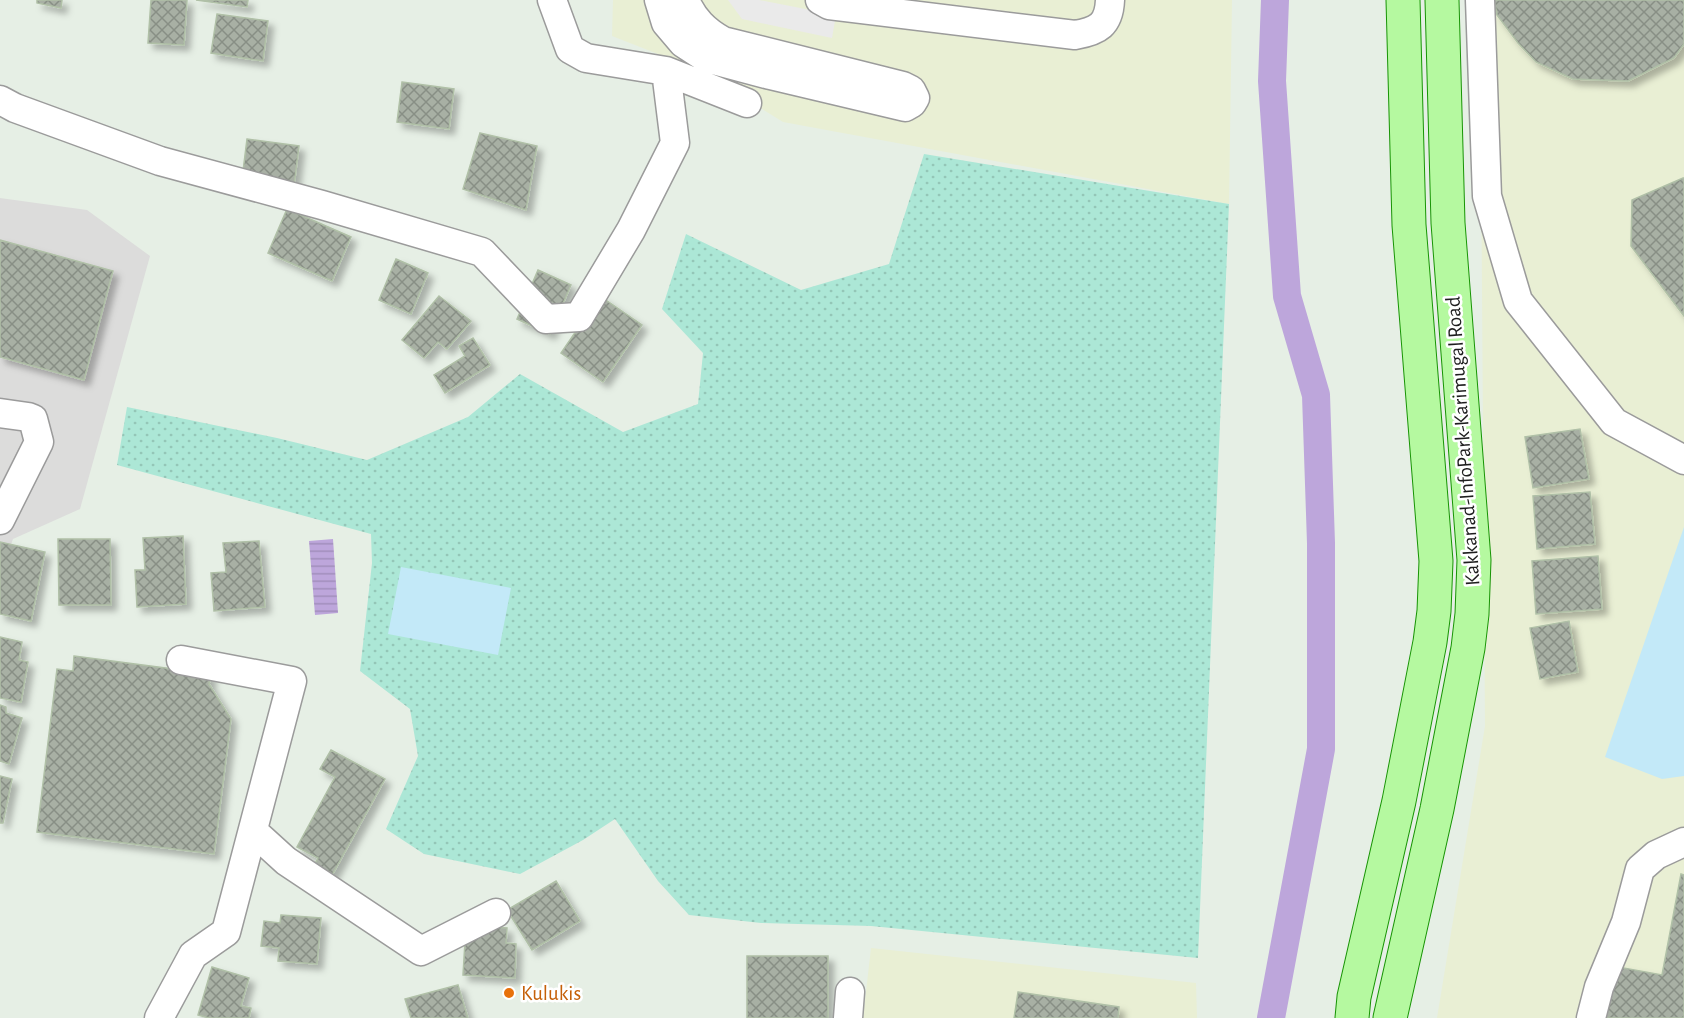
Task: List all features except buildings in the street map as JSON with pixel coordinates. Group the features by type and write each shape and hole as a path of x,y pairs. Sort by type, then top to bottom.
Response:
{"main road":[{"name":"Kakkanad-InfoPark-Karimugal Road","path":"1352,1018 1354,997 1399,801 1430,642 1434,610 1436,561 1409,225 1403,0"},
{"name":"Kakkanad-InfoPark-Karimugal Road","path":"1390,1018 1437,809 1468,648 1472,614 1474,560 1448,223 1442,0"},
{"path":"1385,862 1422,872"}],"street":[{"path":"552,0 570,49 586,58 666,70 747,103"},
{"path":"659,0 666,23 683,43 706,58 897,106 905,107 915,98 911,90 903,86 723,41 710,34 691,15 685,0"},
{"path":"820,0 829,5 1075,35 1091,33 1103,24 1110,14 1110,0"},
{"path":"1480,0 1487,196 1518,301 1614,422 1684,460"},
{"path":"0,100 15,108 160,161 482,252 546,319 579,317 631,230 675,143 666,70"},
{"path":"0,413 33,419 39,442 0,520"},
{"path":"159,1018 193,955 226,932 292,681 181,660"},
{"path":"253,831 286,861 421,951 496,913"},
{"path":"1592,1018 1599,987 1626,922 1640,869 1656,855 1684,842"}],"shaded area":[{"path":"613,0 1232,0 1229,204 783,122 686,65 612,36"},
{"path":"728,0 759,0 836,15 832,38 742,19"},
{"path":"1480,0 1684,0 1684,1018 1437,1018 1485,726"},
{"path":"924,154 1229,204 1198,958 871,926 761,923 689,915 658,881 615,819 583,840 520,874 424,854 386,829 418,756 410,709 360,671 372,563 371,534 117,465 127,407 277,438 367,460 468,417 520,374 623,432 698,404 703,353 662,309 686,234 801,290 889,264"},
{"path":"0,198 87,210 150,256 80,509 13,539 0,575"},
{"path":"1684,527 1684,776 1662,779 1605,757"},
{"path":"333,539 338,613 315,615 309,541"},
{"path":"401,567 511,588 498,655 388,634"},
{"path":"871,948 1196,983 1197,1018 863,1018"}],"waterway":[{"path":"1271,1018 1321,749 1321,543 1316,395 1287,296 1272,81 1275,0"}],"place":[{"name":"Kulukis","path":"509,993"}]}
